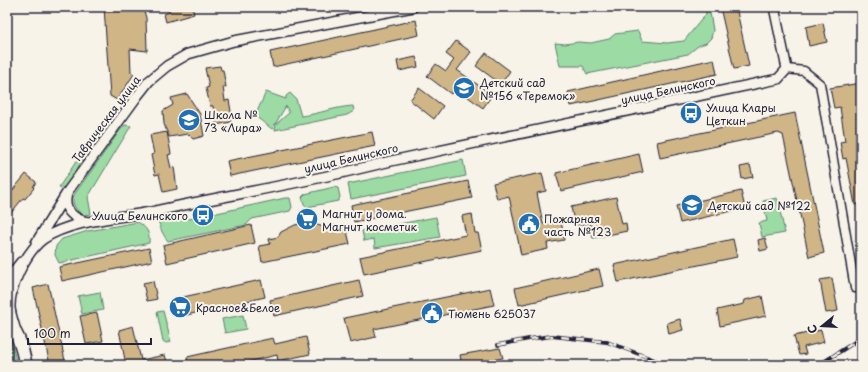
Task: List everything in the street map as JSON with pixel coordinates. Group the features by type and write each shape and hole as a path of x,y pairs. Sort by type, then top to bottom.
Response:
{"main road":[{"path":"7,324 14,330 20,342 26,365"}],"street":[{"name":"Таврическая улица","path":"7,280 17,265 26,257 68,191 149,80 175,61 188,54 234,41 413,7"},
{"path":"774,7 787,69 804,71 820,84 855,288"},
{"name":"улица Белинского","path":"20,342 10,312 10,298 26,257 43,240 60,231 88,222 149,212 341,173 391,161 778,79 787,69"},
{"path":"68,191 66,199 67,208 72,215 79,220 88,222"}],"green space":[{"path":"705,7 709,7 713,30 711,38 706,43 698,46 688,54 587,74 583,66 560,66 555,43 591,43 609,39 615,34 638,31 642,41 667,43 684,41 706,14"},
{"path":"266,92 286,99 286,96 290,93 296,99 301,116 353,106 354,111 347,115 275,130 276,124 289,113 286,106 272,129 255,116"},
{"path":"125,125 131,126 88,197 91,214 84,215 75,207 73,201 74,195"},
{"path":"80,156 83,159 82,163 66,186 62,188 59,187"},
{"path":"463,160 466,176 351,199 348,184"},
{"path":"334,187 338,188 340,197 338,201 307,207 304,204 302,197 305,194"},
{"path":"290,198 292,207 290,211 252,219 246,225 168,241 162,232 159,222 158,215 176,211 184,217 190,219"},
{"path":"777,198 785,233 762,237 759,223 767,221 763,201"},
{"path":"436,217 440,237 375,248 374,239 364,241 362,231"},
{"path":"138,222 144,226 147,231 149,243 59,263 55,255 56,246 62,239 88,231"},
{"path":"100,292 103,310 82,314 78,296"},
{"path":"163,311 171,342 166,343 163,341 157,312"},
{"path":"243,315 246,329 225,333 222,319"},
{"path":"7,334 11,341 17,365 7,365"}],"building":[{"path":"104,7 143,7 146,18 147,51 130,49 131,72 134,74 117,100 110,96"},
{"path":"168,7 192,7 194,14 166,22 164,14 170,12"},
{"path":"720,7 736,7 749,66 734,69"},
{"path":"416,20 419,35 273,67 270,52"},
{"path":"823,23 827,42 809,46 806,27"},
{"path":"456,41 471,52 457,70 492,95 483,108 456,88 451,94 427,76 436,64 446,71 454,60 446,54"},
{"path":"486,53 510,71 501,84 476,66"},
{"path":"416,57 418,67 399,71 397,61"},
{"path":"714,59 717,74 571,106 568,92"},
{"path":"220,66 221,70 223,70 226,87 223,87 225,101 229,100 232,117 230,118 231,122 216,125 213,106 210,106 206,88 209,87 205,68"},
{"path":"861,83 861,204 855,205 846,158 843,159 840,142 845,141 840,107 834,108 830,88"},
{"path":"419,88 443,106 434,119 410,100"},
{"path":"187,94 200,114 204,136 193,139 188,134 169,137 164,124 163,111 173,105 171,98"},
{"path":"795,113 824,253 809,257 783,135 778,133 660,158 657,142"},
{"path":"167,132 171,154 168,155 171,168 174,167 177,189 163,192 159,174 155,175 151,155 154,154 150,135"},
{"path":"372,132 375,146 230,176 227,161"},
{"path":"639,154 643,172 561,191 556,173"},
{"path":"750,165 753,177 742,179 740,167"},
{"name":"Пожарная часть №123","path":"542,173 546,191 537,193 543,224 561,220 564,240 547,243 548,249 521,255 509,196 497,199 493,183"},
{"path":"26,174 36,182 33,187 34,188 25,199 23,198 7,218 7,194 11,190 12,191"},
{"path":"468,181 472,198 354,222 351,205"},
{"path":"741,191 745,208 680,223 676,206"},
{"path":"616,197 622,224 626,223 627,231 593,238 590,223 575,226 571,207"},
{"path":"472,214 475,233 478,233 482,250 364,274 360,257 466,235 462,216"},
{"path":"304,223 323,227 334,225 335,230 346,227 350,244 262,262 259,246 270,244 269,239 278,237 281,232 295,225"},
{"path":"251,225 255,243 167,263 163,245"},
{"path":"765,238 768,249 760,251 758,240"},
{"path":"733,239 737,257 618,282 614,265"},
{"path":"149,248 152,261 62,281 59,267"},
{"path":"599,269 603,286 519,305 515,288"},
{"path":"832,278 838,311 826,313 820,280"},
{"path":"261,280 265,297 178,317 174,299"},
{"path":"359,280 363,296 274,316 270,300"},
{"path":"153,281 157,299 147,301 143,283"},
{"path":"48,284 66,365 50,365 33,288"},
{"path":"490,288 494,305 374,329 376,337 350,343 344,318"},
{"path":"762,296 766,316 720,326 717,310 744,304 745,300"},
{"path":"97,313 103,341 86,344 80,316"},
{"path":"680,319 683,330 669,334 667,323"},
{"path":"133,326 141,360 165,355 168,365 126,365 119,330"},
{"path":"821,330 824,342 804,347 806,354 799,355 794,336"},
{"path":"306,337 310,354 278,361 277,355 234,365 188,365 187,357 273,338 275,344"},
{"path":"500,348 503,358 462,365 460,355"}],"railway":[{"path":"498,345 552,336 607,342 668,365"},
{"path":"819,365 861,338"}],"place":[{"name":"Детский сад №156 «Теремок»","path":"464,88"},
{"name":"Улица Клары Цеткин","path":"691,113"},
{"name":"Школа № 73 «Лира»","path":"189,120"},
{"name":"Детский сад №122","path":"692,205"},
{"name":"Улица Белинского","path":"203,215"},
{"name":"Магнит у дома. Магнит косметик","path":"307,219"},
{"name":"Пожарная часть №123","path":"529,224"},
{"name":"Красное&Белое","path":"180,307"},
{"name":"Тюмень 625037","path":"432,313"}]}
